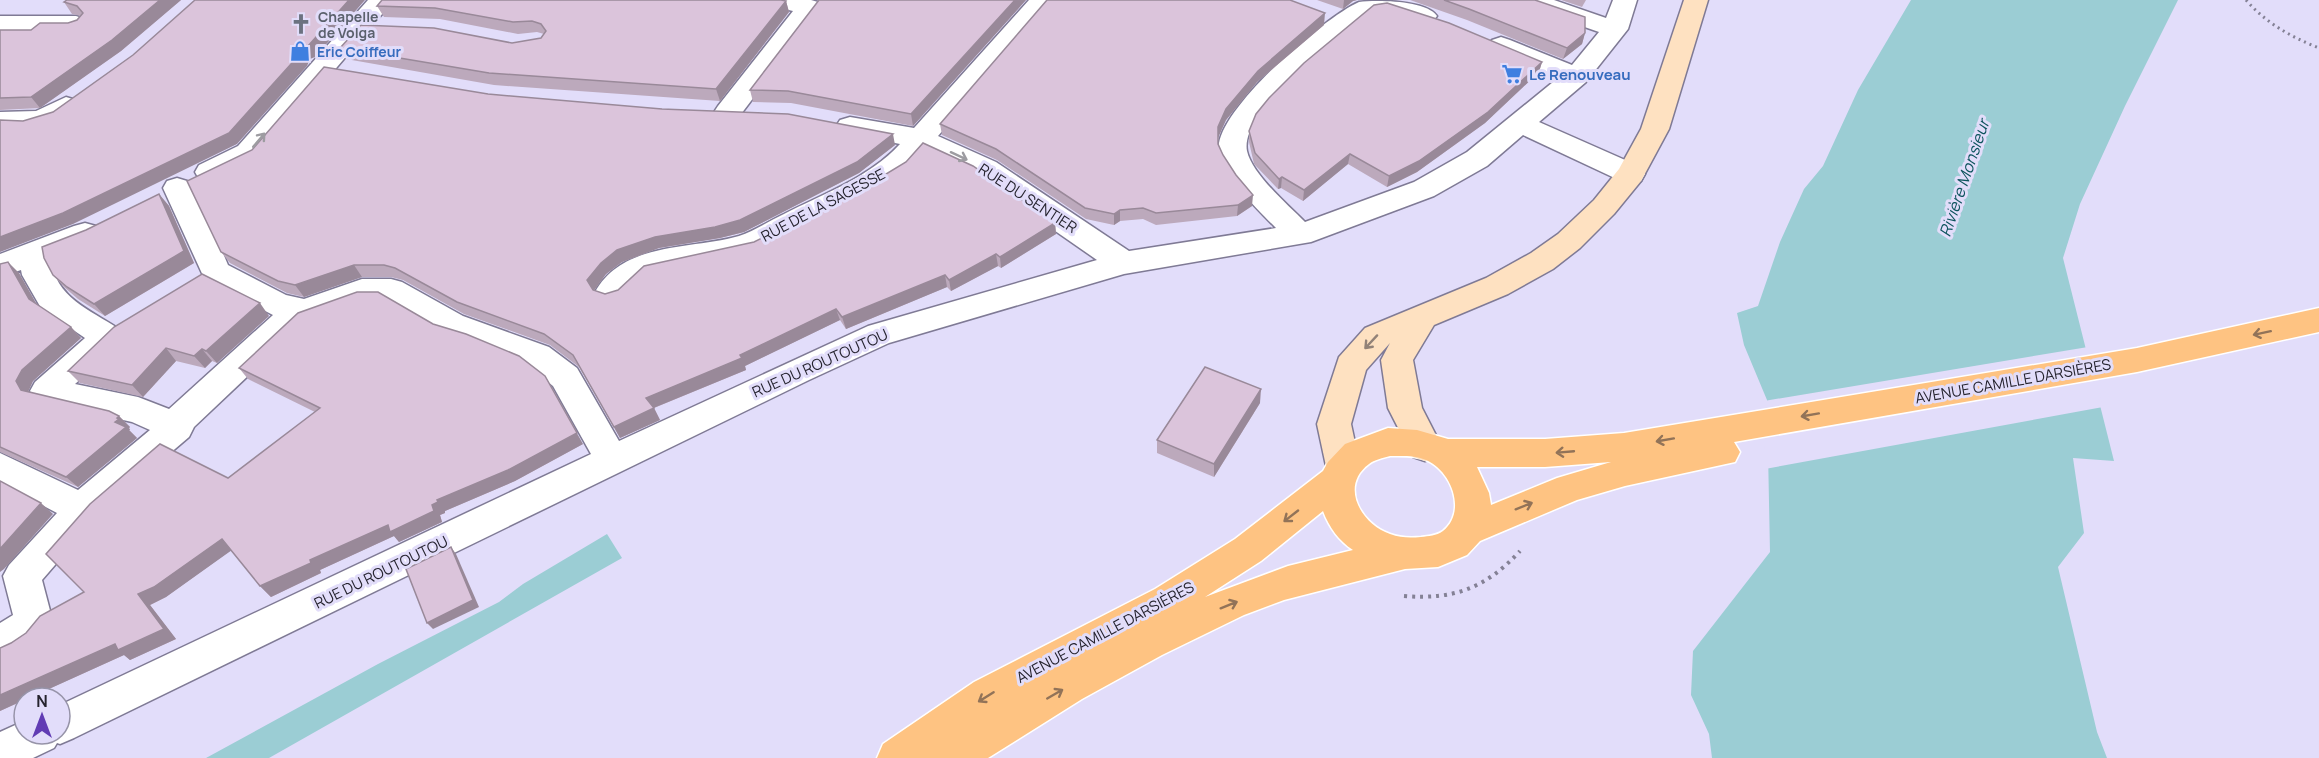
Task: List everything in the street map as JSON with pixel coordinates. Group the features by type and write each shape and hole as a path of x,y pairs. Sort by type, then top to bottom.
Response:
{"main road":[{"name":"AVENUE CAMILLE DARSIÈRES","path":"2139,368 2319,320"},
{"name":"AVENUE CAMILLE DARSIÈRES","path":"1625,460 2139,368 2319,344"},
{"path":"1388,442 1407,442 1434,450 1545,453 1625,460 1569,488 1470,529 1444,549 1424,555 1401,555 1382,550 1363,540 1349,527 1339,512 1335,496 1340,473 1355,454 1370,446 1388,442"},
{"path":"1434,450 1462,471 1471,488 1474,506 1470,529"},
{"name":"AVENUE CAMILLE DARSIÈRES","path":"898,758 988,695 1168,601 1248,550 1340,473"},
{"name":"AVENUE CAMILLE DARSIÈRES","path":"952,758 1051,696 1175,627 1275,586 1401,555"}],"street":[{"path":"381,0 321,66 248,153 167,193 193,218 204,275 216,272 278,305 305,310 362,290 391,290 452,326 485,335 537,356 565,377 612,460"},
{"path":"761,113 718,111 809,7 776,0"},
{"name":"RUE DE LA SAGESSE","path":"611,292 637,268 676,257 746,245 860,188 897,165 918,138 1043,0"},
{"path":"1530,0 1620,14"},
{"path":"1340,473 1334,424 1351,366 1376,336 1497,286 1542,261 1569,241 1604,207 1630,174 1655,129 1696,0"},
{"path":"1300,235 1240,169 1233,153 1233,138 1249,110 1278,80 1363,8 1387,3 1447,24"},
{"path":"1317,11 1345,22"},
{"name":"RUE DU ROUTOUTOU","path":"72,718 796,371 879,334 1124,262 1300,235 1424,189 1477,159 1577,76 1620,14"},
{"path":"0,24 76,24"},
{"path":"359,26 394,27"},
{"path":"1479,36 1577,76"},
{"path":"321,66 356,72"},
{"path":"0,121 41,120 51,116 86,92"},
{"name":"RUE DU SENTIER","path":"825,121 918,138 986,169 1124,262"},
{"path":"1519,123 1630,174"},
{"path":"0,266 105,223"},
{"path":"35,252 37,275 52,300 108,337 70,368 47,391 138,410 177,427 82,507"},
{"path":"174,425 299,309"},
{"path":"1423,316 1397,360 1405,408 1434,450"},
{"path":"103,335 134,317"},
{"path":"0,467 85,507 22,576 34,622 0,644"},
{"path":"0,753 15,746"}],"path":[{"path":"2246,0 2253,10 2290,37 2319,48"}],"water":[{"name":"Rivière Monsieur","path":"1911,0 2178,0 2125,106 2080,204 2063,258 2114,461 2073,458 2084,533 2058,567 2097,732 2107,758 1712,758 1709,734 1691,695 1693,651 1770,552 1767,400 1744,345 1737,313 1758,306 1780,242 1804,189 1823,166 1858,90"},
{"path":"607,534 622,558 269,758 206,758 378,664 499,602 523,584"}],"pier":[{"path":"2088,347 2103,407 1765,469 1764,401"}],"building":[{"path":"67,0 160,0 112,40 31,97 0,98 0,30 31,30 40,23 68,23 77,20 83,13 77,6 64,2"},
{"path":"195,0 349,0 308,46 303,48 229,133 63,213 0,237 0,120 23,121 53,112 133,55"},
{"path":"382,0 786,1 716,89 489,73 340,48 361,25 434,28 512,43 541,38 546,31 541,24 532,21 513,22 435,8 377,6"},
{"path":"819,0 1015,0 911,114 788,91 750,90"},
{"path":"1047,0 1290,0 1325,13 1258,71 1226,109 1218,127 1218,144 1223,155 1253,195 1238,205 1156,213 1143,208 1120,210 1114,214 1085,208 996,149 940,124"},
{"path":"1444,0 1535,0 1585,17 1585,33 1567,48"},
{"path":"1387,3 1449,23 1542,62 1488,112 1419,161 1389,176 1350,154 1304,190 1282,177 1279,179 1255,153 1249,131 1256,114 1304,63 1374,5"},
{"path":"324,67 488,94 662,109 788,114 893,134 857,162 740,220 715,227 655,237 617,250 601,263 587,280 593,290 605,294 618,290 644,266 754,242 868,185 906,162 923,143 973,166 1055,223 1000,257 996,254 949,280 945,275 842,317 836,309 740,355 742,358 646,398 654,408 614,427 573,355 544,334 457,302 395,268 384,265 354,265 295,285 278,281 221,252 187,181 252,150"},
{"path":"159,194 184,251 94,304 53,275 44,258 42,247 86,230"},
{"path":"8,262 29,299 71,327 22,370 16,381 21,390 109,411 119,416 115,422 126,427 66,477 0,447 0,264"},
{"path":"202,274 260,303 206,351 202,349 194,356 166,348 132,385 68,371 114,327"},
{"path":"357,292 378,292 433,324 466,334 519,356 545,376 577,433 508,470 437,500 438,502 432,505 434,511 390,532 388,525 310,560 311,563 260,586 222,539 154,587 138,594 164,629 118,650 115,644 20,686 12,686 12,690 0,695 0,648 26,633 40,616 84,592 46,554 90,504 160,444 228,478 320,408 239,368 298,313"},
{"path":"1205,367 1261,389 1214,464 1157,440"},
{"path":"0,481 41,503 0,549"},
{"path":"451,547 473,600 427,623 406,569"}],"place":[{"name":"Chapelle de Volga","path":"301,24"},
{"name":"Eric Coiffeur","path":"300,51"},
{"name":"Le Renouveau","path":"1512,74"}]}
